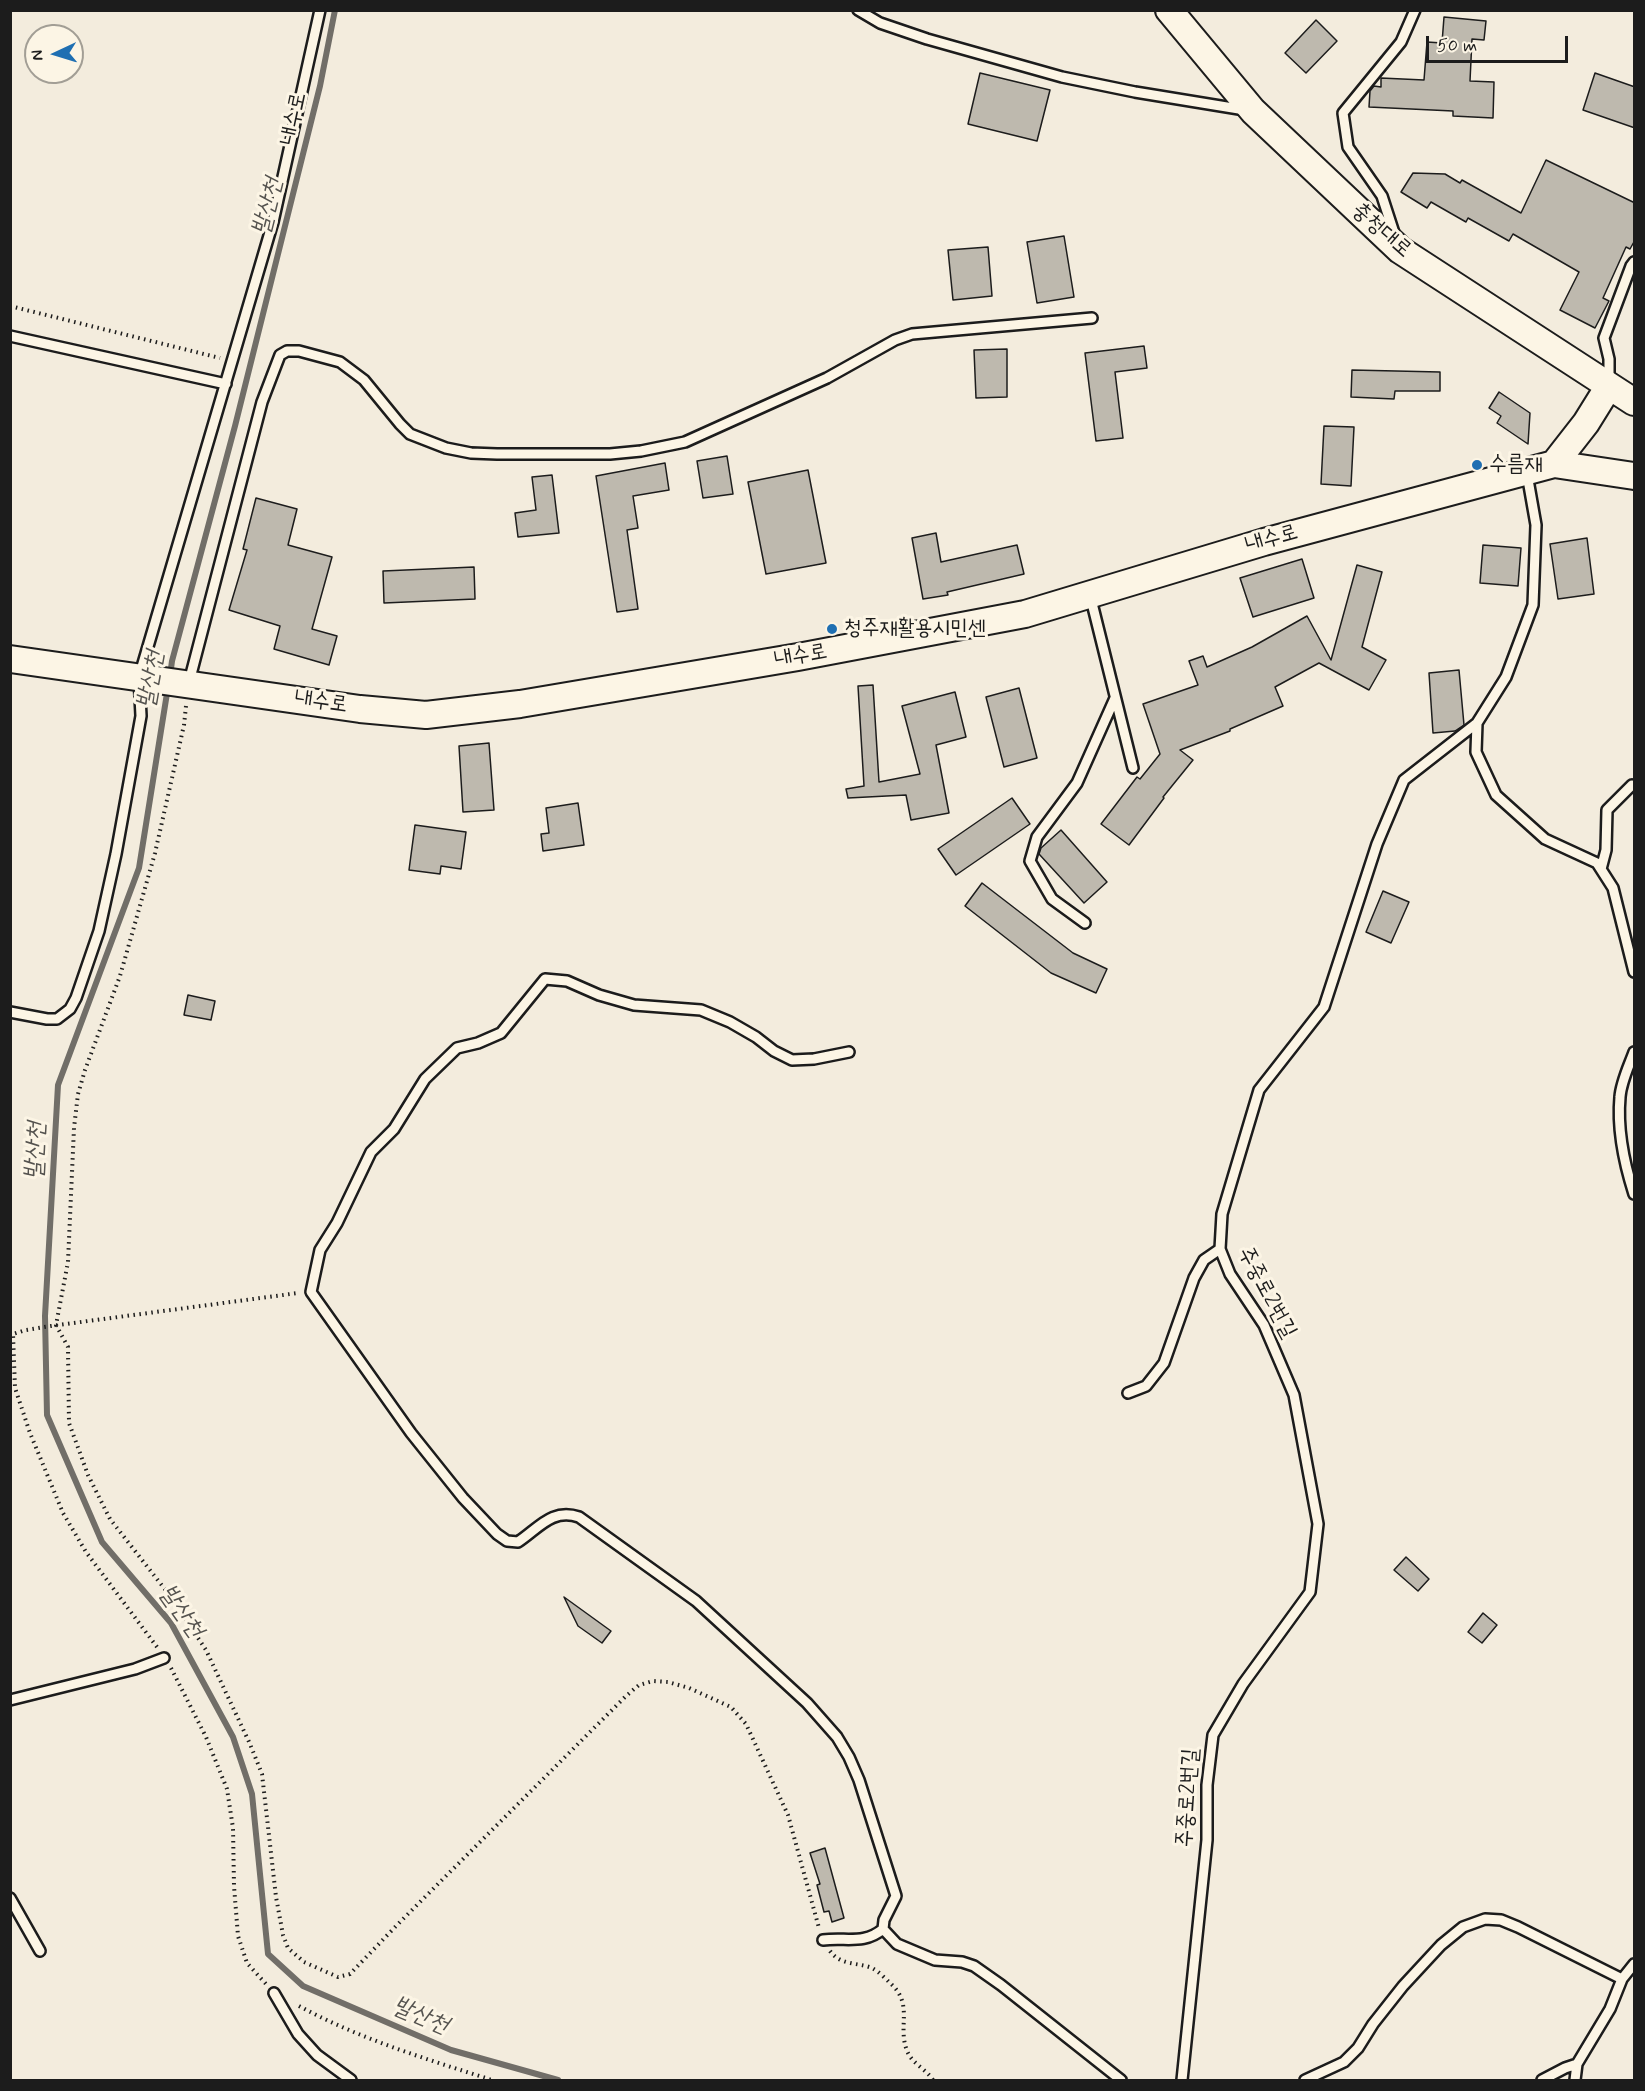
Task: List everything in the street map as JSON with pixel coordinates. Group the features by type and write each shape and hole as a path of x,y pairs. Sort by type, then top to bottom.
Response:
{"street":[{"name":"충청대로","path":"1169,10 1253,111 1400,250 1635,402"},
{"path":"1609,386 1586,423 1554,464 1635,476"},
{"name":"내수로","path":"10,659 360,709 426,715 520,704 798,657 1025,614 1264,542 1554,464"}],"lane":[{"name":"내수로","path":"143,678 273,222 320,10"},
{"path":"858,10 880,23 927,39 1062,77 1134,92 1253,111"},
{"path":"1400,250 1382,196 1348,147 1343,113 1401,42 1415,10"},
{"path":"1609,386 1609,359 1604,338 1631,266 1635,262"},
{"path":"185,684 262,402 280,355 286,351 298,351 340,362 364,380 410,434 446,448 471,453 496,454 610,454 641,451 685,442 816,383 886,345 912,334 1092,318"},
{"path":"10,336 226,384"},
{"name":"주중로2번길","path":"1182,2080 1207,1840 1207,1785 1213,1735 1243,1684 1310,1592 1318,1524 1294,1395 1264,1325 1230,1274 1220,1249 1221,1214 1259,1090 1324,1007 1377,844 1404,780 1477,723 1506,677 1533,604 1536,525 1527,471"},
{"path":"1090,595 1133,768"},
{"path":"10,1012 46,1020 57,1019 70,1009 76,998 99,931 116,854 141,716 143,678"},
{"path":"1085,923 1052,899 1030,861 1037,837 1077,783 1116,698"},
{"path":"1477,723 1476,752 1496,795 1545,839 1597,863 1601,869 1613,888 1635,972"},
{"path":"1601,869 1606,850 1607,810 1632,784"},
{"path":"823,1940 837,1938 860,1940 873,1937 883,1929 896,1896 894,1883 849,1757 837,1737 807,1703 696,1600 579,1517 569,1514 552,1517 518,1542 507,1541 497,1534 463,1498 411,1433 311,1292 320,1250 337,1223 371,1152 394,1129 425,1079 457,1048 478,1043 501,1033 545,979 567,981 599,995 634,1005 701,1010 730,1022 792,1060 814,1059 849,1052"},
{"path":"1635,1052 1620,1095 1620,1133 1627,1171 1635,1194"},
{"path":"1128,1393 1146,1386 1164,1363 1194,1278 1204,1260 1220,1249"},
{"path":"10,1700 135,1669 164,1658"},
{"path":"10,1898 40,1951"},
{"path":"1305,2080 1344,2062 1358,2048 1373,2024 1403,1986 1441,1945 1462,1927 1485,1919 1501,1920 1518,1927 1622,1979"},
{"path":"883,1929 897,1944 935,1960 962,1962 974,1966 1121,2080"},
{"path":"1575,2080 1576,2064 1610,2009 1622,1979 1635,1964"},
{"path":"274,1994 304,2041 317,2055 351,2080"},
{"path":"1542,2080 1576,2064"}],"path":[{"path":"10,306 232,361"},
{"path":"185,684 184,725 155,853 120,976 78,1094 68,1262 53,1325 68,1347 69,1423 88,1475 110,1519 171,1598 206,1650 262,1774 276,1897 283,1935 288,1948 304,1962 338,1977 350,1974 626,1696 639,1685 652,1681 668,1682 690,1688 731,1707 746,1724 788,1815 823,1940 834,1957 847,1963 873,1968 901,1994 905,2010 904,2038 908,2055 933,2080"},
{"path":"311,1292 53,1325 13,1334 15,1388 63,1513 86,1552 149,1634 177,1679 206,1737 227,1789 233,1828 238,1936 247,1963 274,1994 319,2017 391,2048 492,2080"}],"building":[{"path":"1444,17 1486,21 1484,40 1472,39 1470,81 1494,82 1493,118 1453,116 1453,111 1369,107 1370,91 1374,86 1381,87 1381,78 1424,80 1427,42 1442,43"},
{"path":"1316,20 1337,41 1306,73 1285,53"},
{"path":"980,73 1050,90 1037,141 968,124"},
{"path":"1595,73 1635,87 1635,128 1583,110"},
{"path":"1546,160 1635,203 1635,240 1630,249 1626,247 1603,298 1609,301 1595,328 1560,310 1579,272 1513,234 1509,241 1468,218 1466,222 1431,202 1427,208 1401,192 1413,173 1445,174 1460,183 1462,180 1521,213"},
{"path":"1064,236 1074,297 1037,303 1027,242"},
{"path":"988,247 992,296 953,300 948,250"},
{"path":"1144,346 1147,368 1115,372 1123,438 1096,441 1085,353"},
{"path":"1007,349 1007,397 976,398 974,350"},
{"path":"1352,370 1440,372 1440,391 1395,391 1394,399 1351,397"},
{"path":"1499,392 1530,413 1528,444 1497,423 1501,416 1489,408"},
{"path":"1324,426 1354,427 1351,486 1321,484"},
{"path":"727,456 733,494 703,498 697,461"},
{"path":"665,463 669,490 633,496 638,528 627,530 638,609 617,612 596,476"},
{"path":"808,470 826,563 766,574 748,482"},
{"path":"552,475 559,533 518,537 515,513 536,510 532,477"},
{"path":"256,498 297,509 288,545 332,557 312,629 337,636 329,665 274,649 280,626 229,610 247,550 243,549"},
{"path":"936,533 941,562 1017,545 1024,574 947,592 948,595 923,599 912,538"},
{"path":"1587,538 1594,594 1558,599 1550,544"},
{"path":"1483,545 1521,548 1518,586 1480,583"},
{"path":"1302,559 1314,598 1253,617 1240,578"},
{"path":"1357,565 1382,572 1362,647 1386,660 1369,690 1319,663 1275,687 1283,706 1230,729 1230,731 1180,750 1193,760 1129,845 1101,824 1137,777 1140,779 1160,754 1143,704 1198,685 1189,661 1203,656 1207,667 1252,647 1307,616 1331,660"},
{"path":"474,567 475,599 384,603 383,571"},
{"path":"1459,670 1464,725 1455,731 1433,733 1429,673"},
{"path":"873,685 879,782 920,774 902,706 955,692 966,737 936,745 949,813 911,820 906,795 848,798 846,789 864,786 858,686"},
{"path":"1019,688 1037,758 1004,767 986,697"},
{"path":"489,743 494,810 463,812 459,746"},
{"path":"1012,798 1030,824 956,875 938,849"},
{"path":"578,803 584,845 543,851 541,834 549,833 546,808"},
{"path":"415,825 466,832 461,869 441,866 440,874 409,870"},
{"path":"1061,830 1107,882 1084,903 1039,854 1041,848"},
{"path":"982,883 1073,953 1107,969 1096,993 1051,973 965,906"},
{"path":"1383,891 1409,902 1391,943 1366,932"},
{"path":"188,995 215,1001 211,1020 184,1015"},
{"path":"1406,1557 1429,1579 1418,1591 1394,1570"},
{"path":"564,1597 611,1631 602,1643 578,1626"},
{"path":"1483,1613 1497,1625 1482,1643 1468,1632"},
{"path":"825,1848 844,1918 832,1922 829,1911 824,1912 817,1885 820,1884 810,1853"}],"waterway":[{"name":"발산천","path":"170,676 320,86 335,10"},
{"name":"발산천","path":"168,687 139,868 58,1085 45,1316 47,1415 102,1542 171,1623 233,1737 252,1794 268,1954 303,1986 451,2050 558,2080"}],"place":[{"name":"수름재","path":"1477,465"},
{"name":"청주재활용시민센","path":"832,629"}]}
